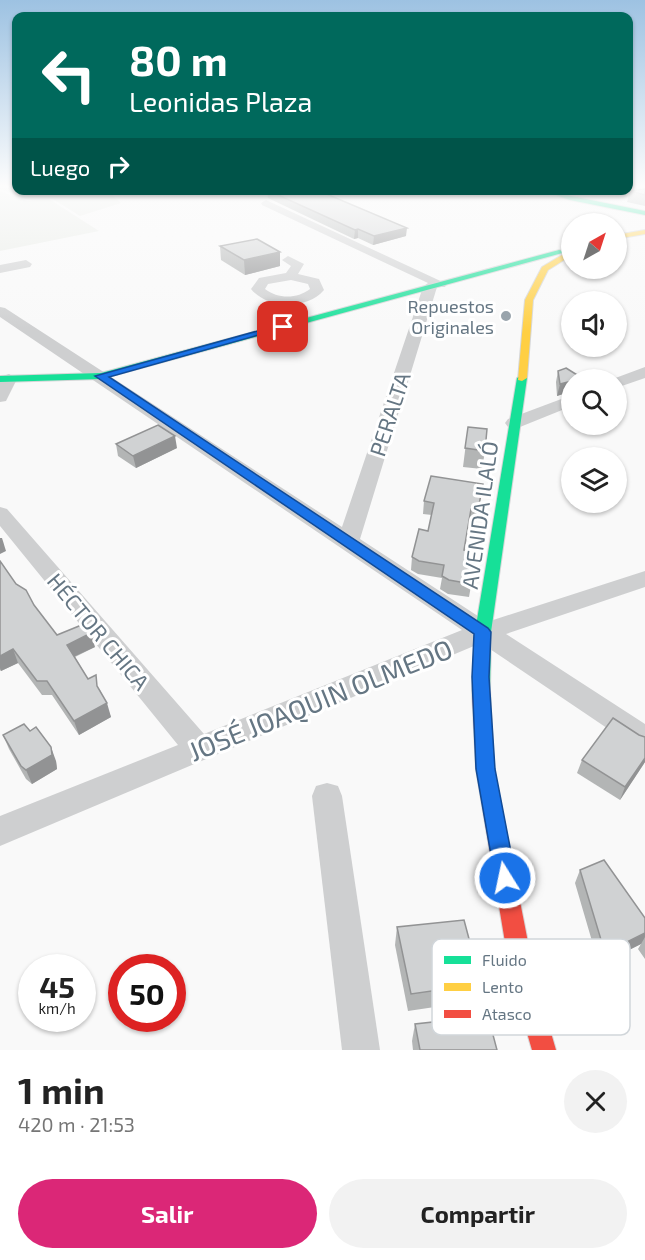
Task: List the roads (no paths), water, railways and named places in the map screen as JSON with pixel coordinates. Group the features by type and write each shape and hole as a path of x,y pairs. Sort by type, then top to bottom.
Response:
{"main road":[{"path":"5,379 101,376 561,253"},
{"name":"AVENIDA ILALÓ","path":"516,939 485,769 480,677 483,632 520,394 530,300 539,277 561,257"},
{"path":"509,266 528,270 539,277"},
{"name":"AVENIDA ILALÓ","path":"540,1035 544,1050"}],"street":[{"path":"330,234 435,285"},
{"path":"288,260 298,264 291,276"},
{"path":"0,269 26,264"},
{"path":"291,276 307,279 317,286 314,294 307,297 276,299 267,297 258,289 264,281 291,276"},
{"name":"PERALTA","path":"348,541 435,285"},
{"path":"307,297 328,315"},
{"path":"0,311 645,739"},
{"path":"627,379 645,372"},
{"path":"0,397 5,379"},
{"path":"520,394 554,404 561,402"},
{"path":"514,423 561,404"},
{"name":"HÉCTOR CHICA","path":"0,513 199,749"},
{"name":"JOSÉ JOAQUIN OLMEDO","path":"0,831 483,632 645,579"},
{"path":"327,796 361,1050"}],"place":[{"name":"Repuestos Originales","path":"506,316"}]}
